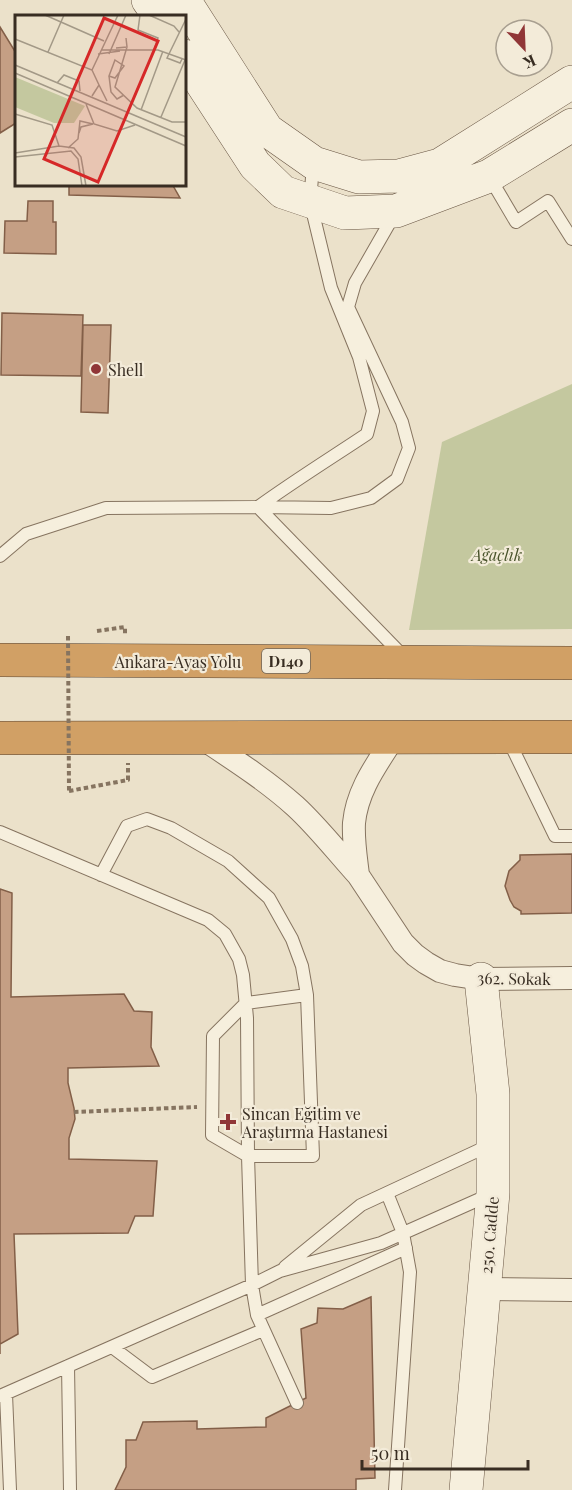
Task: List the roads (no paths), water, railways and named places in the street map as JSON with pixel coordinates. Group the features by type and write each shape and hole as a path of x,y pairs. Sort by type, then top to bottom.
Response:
{"highway":[{"name":"Ankara-Ayaş Yolu","path":"0,660 572,663"},
{"path":"0,738 572,737"}],"street":[{"path":"148,0 158,15"},
{"path":"184,0 267,130 314,163 359,177 399,176 407,189"},
{"path":"186,59 255,165 283,192 345,213 407,189 489,177 572,125"},
{"path":"407,189 440,165 572,82"},
{"name":"362. Sokak","path":"200,737 276,789 297,808 358,875 404,943 426,963 455,975 481,979 572,978"},
{"name":"362. Sokak","path":"358,875 354,822 360,796 372,771 394,737"},
{"name":"250. Cadde","path":"466,1490 493,1193 493,1094 481,979"},
{"path":"484,1289 572,1290"}],"lane":[{"path":"258,507 289,484 367,434 373,411 359,357 331,288 310,201 314,163"},
{"path":"489,177 516,222 548,201 572,239"},
{"path":"0,556 26,534 106,508 330,507 371,498 397,478 409,448 402,422 348,307 355,283 407,189"},
{"path":"258,507 409,662"},
{"path":"508,738 555,836 572,836"},
{"path":"101,875 127,826 147,819 171,828 228,861 269,898 292,939 302,966 307,995 313,1156 248,1156 213,1135 213,1036 246,1003 307,995"},
{"path":"0,832 208,920 225,934 239,959 246,1003 252,1285 257,1315 297,1403"},
{"path":"280,1271 361,1205 494,1143"},
{"path":"387,1193 403,1233 410,1272 395,1490"},
{"path":"10,1490 3,1395 280,1271 381,1243 493,1193"},
{"path":"257,1315 406,1248"},
{"path":"112,1347 152,1377 263,1330"},
{"path":"68,1366 70,1490"}],"place":[{"name":"Shell","path":"96,369"},
{"name":"Sincan Eğitim ve Araştırma Hastanesi","path":"228,1122"}],"park label":[{"name":"Ağaçlık","path":"497,554"}]}
